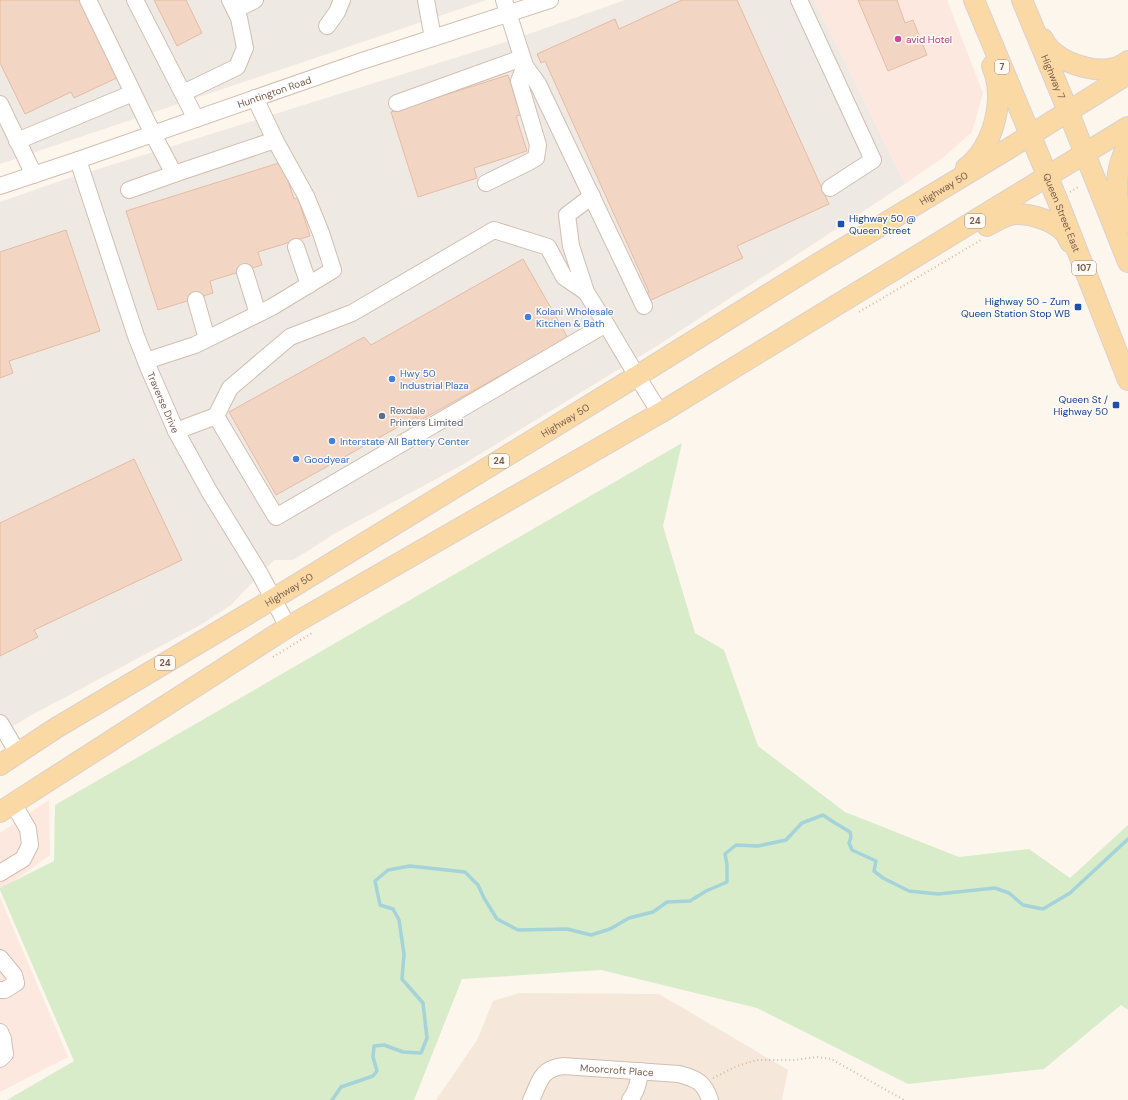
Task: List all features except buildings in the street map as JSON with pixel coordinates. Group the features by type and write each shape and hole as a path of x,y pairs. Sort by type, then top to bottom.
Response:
{"main road":[{"path":"892,218 895,212 974,162 980,154 992,129 998,103 996,79 964,0"},
{"name":"7","path":"974,0 1030,135"},
{"name":"Highway 7","path":"1022,0 1085,154"},
{"path":"1026,0 1045,43 1058,56 1068,62 1095,70 1114,68 1128,61"},
{"name":"Highway 50","path":"0,765 56,728 273,599 1128,74"},
{"name":"24","path":"7,807 288,627 660,413 1128,127"},
{"name":"Queen Street East","path":"1030,135 1057,199 1128,380"},
{"path":"1128,145 1123,154 1117,176 1117,198 1128,234"},
{"path":"1085,154 1128,262"},
{"path":"903,265 918,268 993,222 1004,217 1016,214 1040,218 1050,222 1066,234 1114,353 1120,360"}],"street":[{"path":"88,0 174,174"},
{"path":"135,0 196,119"},
{"path":"183,93 237,67 244,48 239,18 232,5 255,0"},
{"path":"327,26 337,12 342,0"},
{"path":"426,0 433,38"},
{"name":"Huntington Road","path":"0,186 433,38 507,7 550,0"},
{"path":"799,0 873,160 830,188"},
{"path":"507,7 523,62 538,84 644,306"},
{"path":"397,103 523,62"},
{"path":"486,183 527,164 536,158 538,145 519,81 523,62"},
{"path":"17,140 133,93"},
{"path":"146,361 207,340 272,307 333,270 306,196 275,140 255,98"},
{"path":"0,104 4,125 17,140 34,175"},
{"path":"129,190 275,140"},
{"name":"Traverse Drive","path":"78,160 136,336 176,431 209,491 260,574 288,627"},
{"path":"592,196 567,216 571,246 586,292 660,413"},
{"path":"176,431 216,416 230,388 290,337 352,313 494,230 548,247 564,276 586,292"},
{"path":"296,247 309,284"},
{"path":"245,272 258,314"},
{"path":"196,300 207,340"},
{"path":"216,416 276,517 606,324"},
{"path":"0,724 18,753"},
{"path":"0,873 23,859 30,845 28,829 7,807"},
{"path":"0,958 14,975 16,983 5,990 0,990"},
{"path":"0,1032 3,1039 5,1054 0,1059"},
{"name":"Moorcroft Place","path":"531,1100 540,1079 547,1071 555,1067 563,1066 679,1074 691,1077 702,1084"},
{"path":"630,1100 635,1094 640,1072"},
{"path":"702,1084 708,1093 710,1100"}],"path":[{"path":"1057,199 1095,178"},
{"path":"702,1084 726,1070 748,1062 766,1059 794,1060 816,1057 831,1059 904,1100"}],"shaded area":[{"path":"0,0 487,0 0,164"},
{"path":"625,0 814,0 905,184 660,344 464,464 332,535 293,560 274,560 231,605 202,624 30,716 0,734 0,202 60,181 509,41"},
{"path":"814,0 947,0 983,93 972,132 945,156 905,184"},
{"path":"49,800 50,855 0,891 0,833"},
{"path":"0,897 68,1057 0,1092"},
{"path":"519,993 659,994 788,1070 782,1100 436,1100 477,1040 493,1001"}],"green space":[{"path":"682,443 663,526 695,633 724,650 758,746 845,812 959,857 1029,849 1070,878 1128,825 1128,1010 1121,1005 1044,1069 908,1084 757,1008 601,970 462,979 414,1100 7,1100 74,1061 0,890 0,888 54,861 55,805"}],"waterway":[{"path":"332,1100 341,1087 373,1076 377,1071 373,1057 374,1046 384,1045 403,1052 421,1053 427,1038 423,1003 402,979 404,954 399,920 393,909 380,905 375,881 388,870 410,866 465,872 478,885 497,919 518,930 567,929 591,935 610,929 629,918 653,912 667,902 690,901 706,891 727,882 727,865 725,854 736,845 758,846 786,840 802,823 823,815 850,832 851,837 849,843 852,850 876,861 874,871 883,878 909,891 938,894 995,888 1009,893 1023,905 1043,909 1070,893 1128,839"}],"place":[{"name":"avid Hotel","path":"898,39"},
{"name":"Highway 50 @ Queen Street","path":"841,224"},
{"name":"Highway 50 - Zum Queen Station Stop WB","path":"1078,307"},
{"name":"Kolani Wholesale Kitchen & Bath","path":"528,317"},
{"name":"Hwy 50 Industrial Plaza","path":"392,379"},
{"name":"Queen St / Highway 50","path":"1116,405"},
{"name":"Rexdale Printers Limited","path":"382,416"},
{"name":"Interstate All Battery Center","path":"332,441"},
{"name":"Goodyear","path":"296,459"}]}
